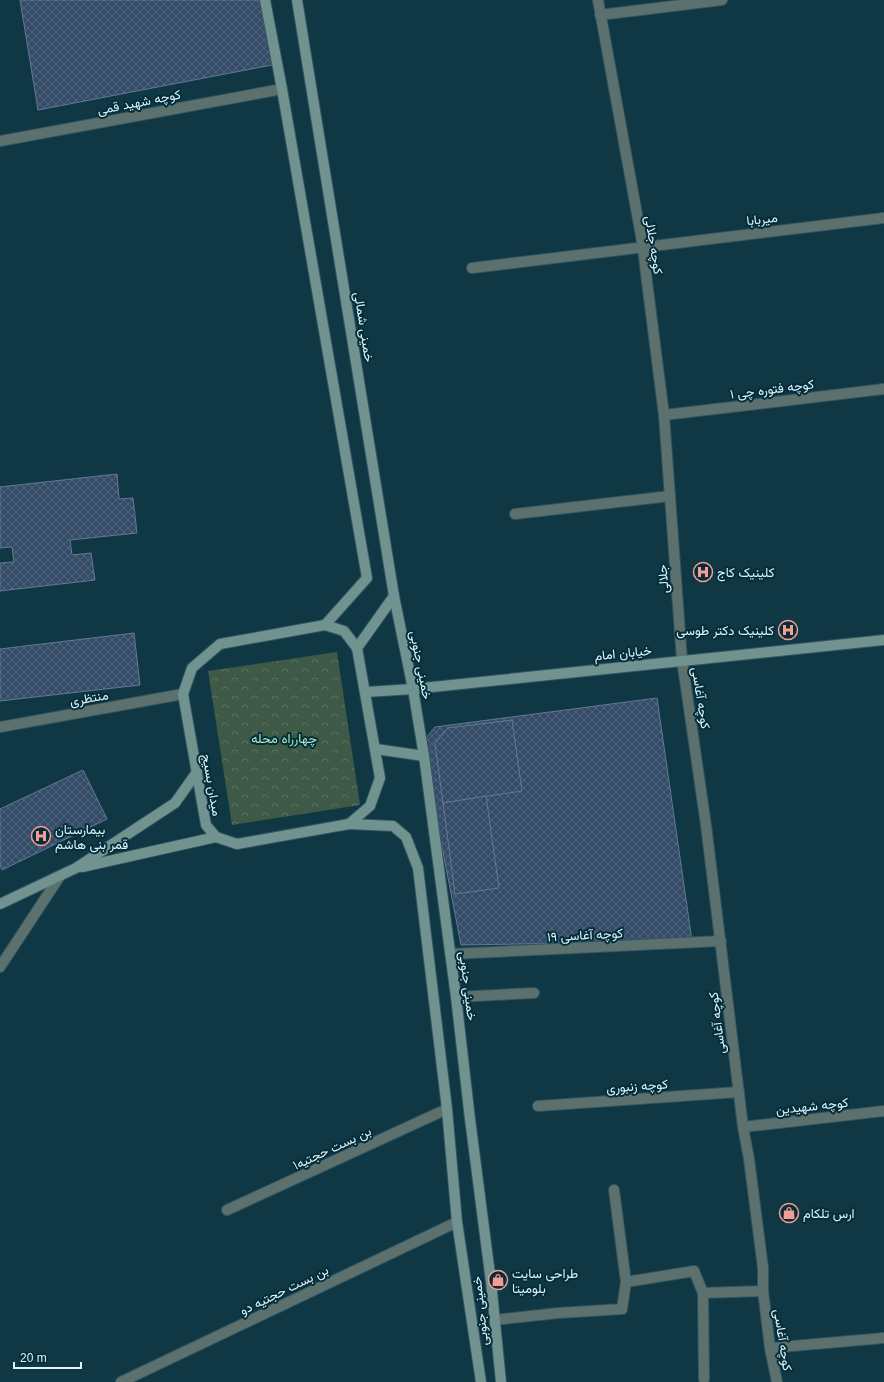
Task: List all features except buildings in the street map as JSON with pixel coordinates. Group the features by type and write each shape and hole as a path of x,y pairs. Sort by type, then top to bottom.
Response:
{"main road":[{"path":"265,0 282,89 367,578 325,625"},
{"name":"خمینی شمالی","path":"297,0 394,596"},
{"path":"358,648 394,596"},
{"name":"خمینی جنوبی","path":"394,596 413,689 424,756 451,954 501,1382"},
{"name":"میدان بسیج","path":"216,837 206,825 183,694 192,668 220,644 325,625 344,631 358,648 380,778 370,806 349,824"},
{"name":"خیابان امام","path":"366,692 413,689 884,640"},
{"path":"376,749 424,756"},
{"path":"0,904 76,868 175,803 197,772"},
{"path":"76,868 216,837 237,844 349,824"},
{"name":"خمینی جنوبی","path":"349,824 393,826 406,837 418,868 447,1109 457,1222 481,1382"}],"street":[{"name":"کوچه جلالی","path":"598,0 643,247 664,415 670,496"},
{"path":"600,15 722,0"},
{"name":"کوچه شهید قمی","path":"0,141 282,89"},
{"name":"میربابا","path":"472,268 884,218"},
{"name":"کوچه فتوره چی ۱","path":"664,415 884,389"},
{"path":"515,514 670,496"},
{"name":"جلالی","path":"670,496 682,660"},
{"name":"کوچه آغاسی","path":"682,660 697,755 743,1127 749,1159 763,1268 763,1291 770,1348 776,1382"},
{"name":"منتظری","path":"0,727 183,694"},
{"path":"0,968 60,876"},
{"name":"کوچه آغاسی ۱۹","path":"451,954 721,941"},
{"path":"456,997 534,993"},
{"name":"کوچه زنبوری","path":"538,1106 739,1092"},
{"name":"بن بست حجتیه۱","path":"227,1210 447,1109"},
{"name":"کوچه شهیدین","path":"743,1127 884,1111"},
{"path":"494,1320 558,1313 622,1309 626,1282 614,1190"},
{"name":"بن بست حجتیه دو","path":"121,1382 457,1222"},
{"path":"626,1282 694,1271 703,1293 704,1379"},
{"path":"703,1293 763,1291"},
{"path":"770,1348 884,1338"}],"green space":[{"name":"چهارراه محله","path":"337,652 360,805 232,825 208,671"}],"place":[{"name":"کلینیک کاج","path":"703,572"},
{"name":"کلینیک دکتر طوسی","path":"788,630"},
{"name":"بیمارستان قمر بنی هاشم","path":"41,836"},
{"name":"ارس تلکام","path":"789,1213"},
{"name":"طراحی سایت بلومیتا","path":"498,1280"}]}
